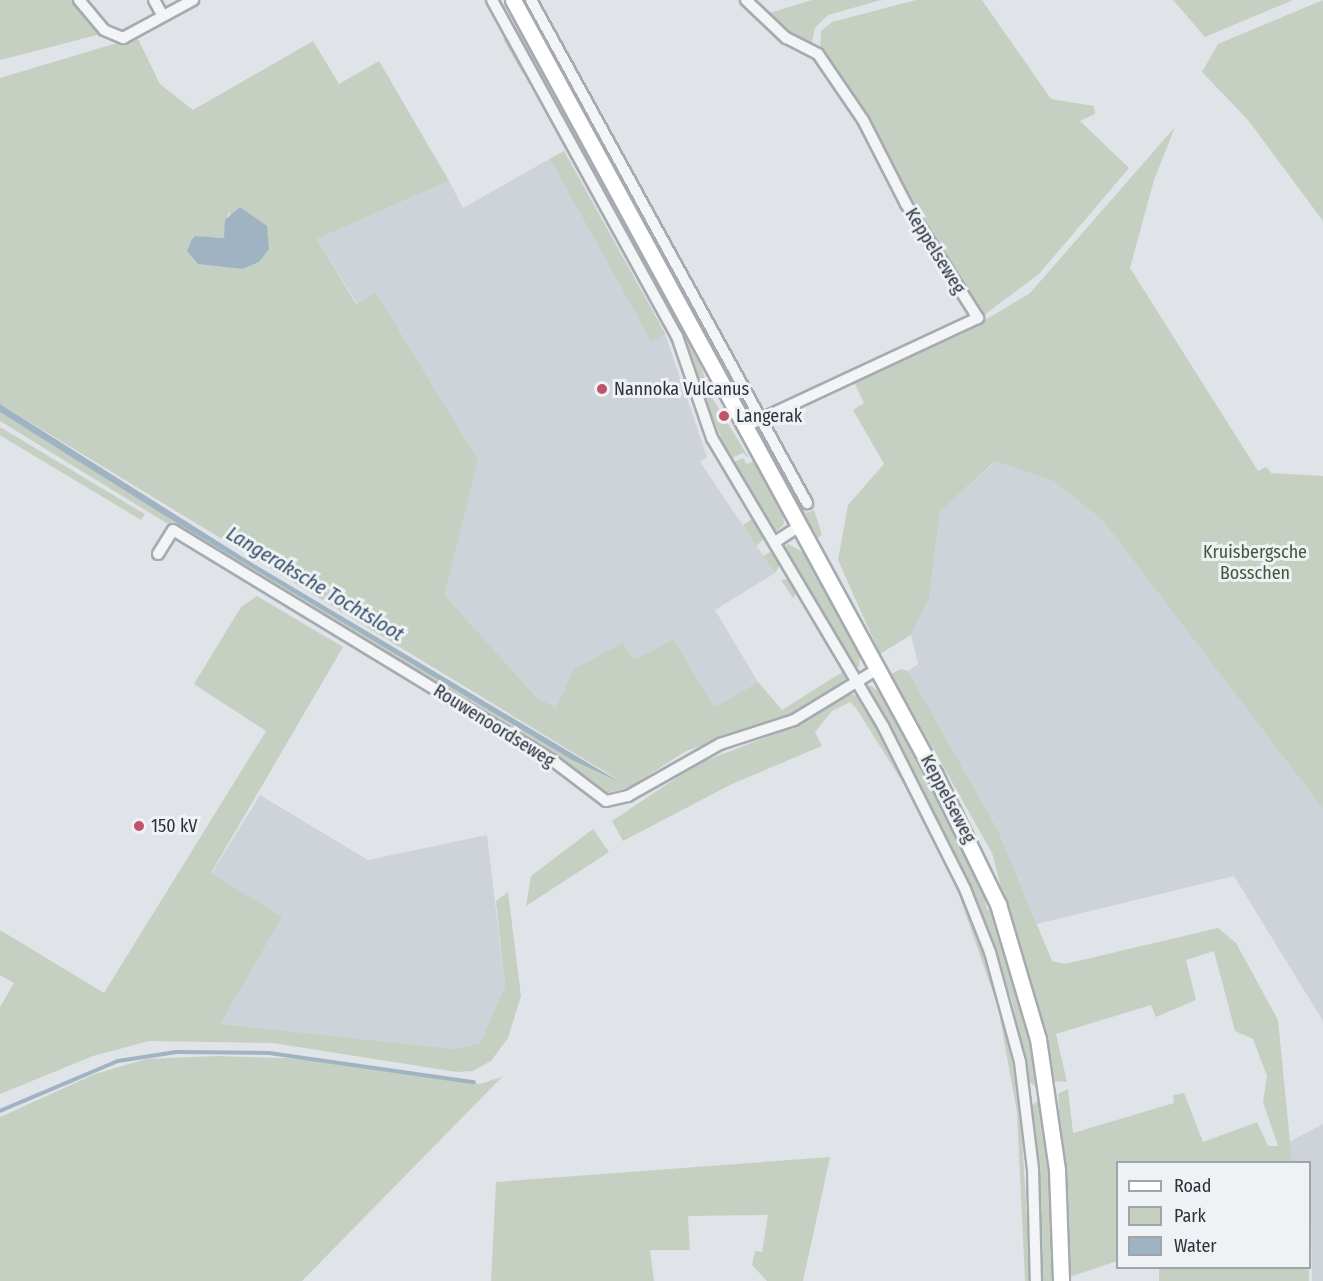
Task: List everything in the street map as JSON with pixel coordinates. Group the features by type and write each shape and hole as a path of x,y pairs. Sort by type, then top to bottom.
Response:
{"main road":[{"name":"Keppelseweg","path":"513,0 973,844 998,904 1038,1039 1057,1170 1061,1281"}],"street":[{"path":"79,0 112,37 123,38 193,0"},
{"path":"154,0 163,16"},
{"name":"Keppelseweg","path":"492,0 677,336 711,438 775,542 927,806 965,889 1011,1024 1026,1097 1036,1281"},
{"path":"531,0 807,503"},
{"name":"Keppelseweg","path":"746,426 978,318 906,204 869,129 818,54 786,38 747,0"},
{"path":"775,542 800,526"},
{"name":"Rouwenoordseweg","path":"158,554 173,530 552,760 606,801 628,796 720,744 794,720 856,680 878,669"},
{"path":"1026,1097 1047,1092"}],"shaded area":[{"path":"564,151 665,334 707,457 700,462 775,573 715,610 758,682 714,707 674,639 634,660 623,643 556,709 536,697 445,595 478,460 376,292 357,304 317,239 449,181 463,208"},
{"path":"996,461 1055,482 1103,521 1323,809 1323,1021 1234,876 1037,924 998,830 908,671 918,664 911,635 929,599 940,512"},
{"path":"260,795 368,860 487,835 505,986 480,1043 455,1049 219,1024 281,917 211,874"},
{"path":"1323,1124 1323,1281 1312,1281 1311,1161 1292,1161 1289,1142"}],"green space":[{"path":"0,0 77,0 98,28 97,35 0,60"},
{"path":"498,0 536,58 614,203 609,205"},
{"path":"812,0 881,0 828,15 815,28 811,46 790,36 766,14"},
{"path":"916,0 982,0 1051,99 1094,106 1095,114 1080,121 1129,168 1039,274 984,315 820,50 821,31 832,22"},
{"path":"1173,0 1293,0 1205,37"},
{"path":"1323,0 1323,221 1248,120 1202,72 1218,44"},
{"path":"534,19 631,193 629,194 589,124"},
{"path":"509,36 528,71 523,74 503,39"},
{"path":"137,37 160,84 193,110 313,41 339,84 379,61 449,181 317,239 356,304 376,292 478,460 445,595 536,697 556,708 574,669 623,643 634,660 674,639 714,707 758,682 782,710 844,671 847,676 845,681 793,715 686,751 630,787 607,793 0,421 0,412 572,760 620,781 0,404 0,78","holes":["229,211 242,269 198,264 193,258 195,236 224,238"]},
{"path":"550,112 591,190 546,114"},
{"name":"Kruisbergsche Bosschen","path":"1175,127 1154,180 1130,268 1258,471 1266,467 1271,473 1323,476 1323,809 1103,521 1055,482 995,461 940,512 929,599 911,635 880,654 838,560 848,505 884,464 853,410 864,403 854,382 962,334 1030,293"},
{"path":"564,151 665,334 651,342 550,159"},
{"path":"634,198 738,388 735,390 672,276"},
{"path":"616,207 694,348 707,384 697,382 685,337 611,209"},
{"path":"699,385 705,386 749,458 743,453 730,459"},
{"path":"0,427 145,514 141,520 0,435"},
{"path":"776,454 806,513 814,510 822,535 817,538 772,457"},
{"path":"743,458 747,464 754,461 783,512 784,524 777,531 772,531 732,463"},
{"path":"752,519 766,537 756,546 743,525"},
{"path":"788,544 805,553 860,654 859,667 853,666 782,549"},
{"path":"770,552 781,563 775,573 763,556"},
{"path":"790,579 798,592 793,598 781,580"},
{"path":"257,596 343,647 211,873 282,917 220,1024 455,1049 480,1043 505,986 496,901 508,892 521,996 508,1038 491,1061 473,1071 457,1072 273,1043 149,1041 93,1056 0,1094 0,1007 14,983 0,975 0,930 104,993 266,731 194,684 241,607"},
{"path":"901,669 908,671 998,830 1052,961 1065,964 1218,928 1236,943 1278,1020 1292,1161 1116,1161 1116,1261 1067,1278 1058,1094 1068,1089 1073,1133 1174,1103 1173,1095 1184,1093 1203,1142 1257,1122 1268,1146 1278,1146 1263,1102 1267,1076 1253,1039 1235,1031 1214,951 1186,960 1196,1000 1156,1017 1151,1005 1056,1034 1067,1082 1053,1081 992,853 891,674"},
{"path":"870,685 883,695 901,726 982,886 987,910 992,909 1026,1015 1039,1088 1029,1082 1012,1001 980,908 921,785 870,699 865,688"},
{"path":"847,693 862,697 918,798 972,917 994,982 1019,1090 1031,1281 1025,1281 1017,1112 998,1007 957,889 910,794 856,708 850,702 832,711 815,732 822,746 732,784 623,841 612,821 697,764 782,731"},
{"path":"593,829 609,852 526,906 531,876"},
{"path":"217,1056 312,1059 480,1084 502,1077 302,1281 0,1281 0,1117 95,1074 146,1059"},
{"path":"1041,1098 1050,1179 1053,1281 1042,1281 1032,1106"},
{"path":"830,1157 803,1281 767,1281 752,1265 755,1251 762,1252 768,1215 688,1216 690,1250 650,1250 654,1281 491,1281 496,1182"},
{"path":"1159,1269 1309,1269 1309,1281 1159,1281"}],"water":[{"path":"240,207 267,226 269,249 259,262 242,269 198,264 187,251 191,241 195,236 224,238 225,220"},
{"path":"0,404 249,561 620,782 572,760 164,515 0,412"}],"waterway":[{"path":"0,1111 118,1061 176,1052 269,1053 474,1082"}],"place":[{"name":"Nannoka Vulcanus","path":"602,389"},
{"name":"Langerak","path":"724,416"},
{"name":"150 kV","path":"139,826"}],"water label":[{"name":"Langeraksche Tochtsloot","path":"315,584"}]}
